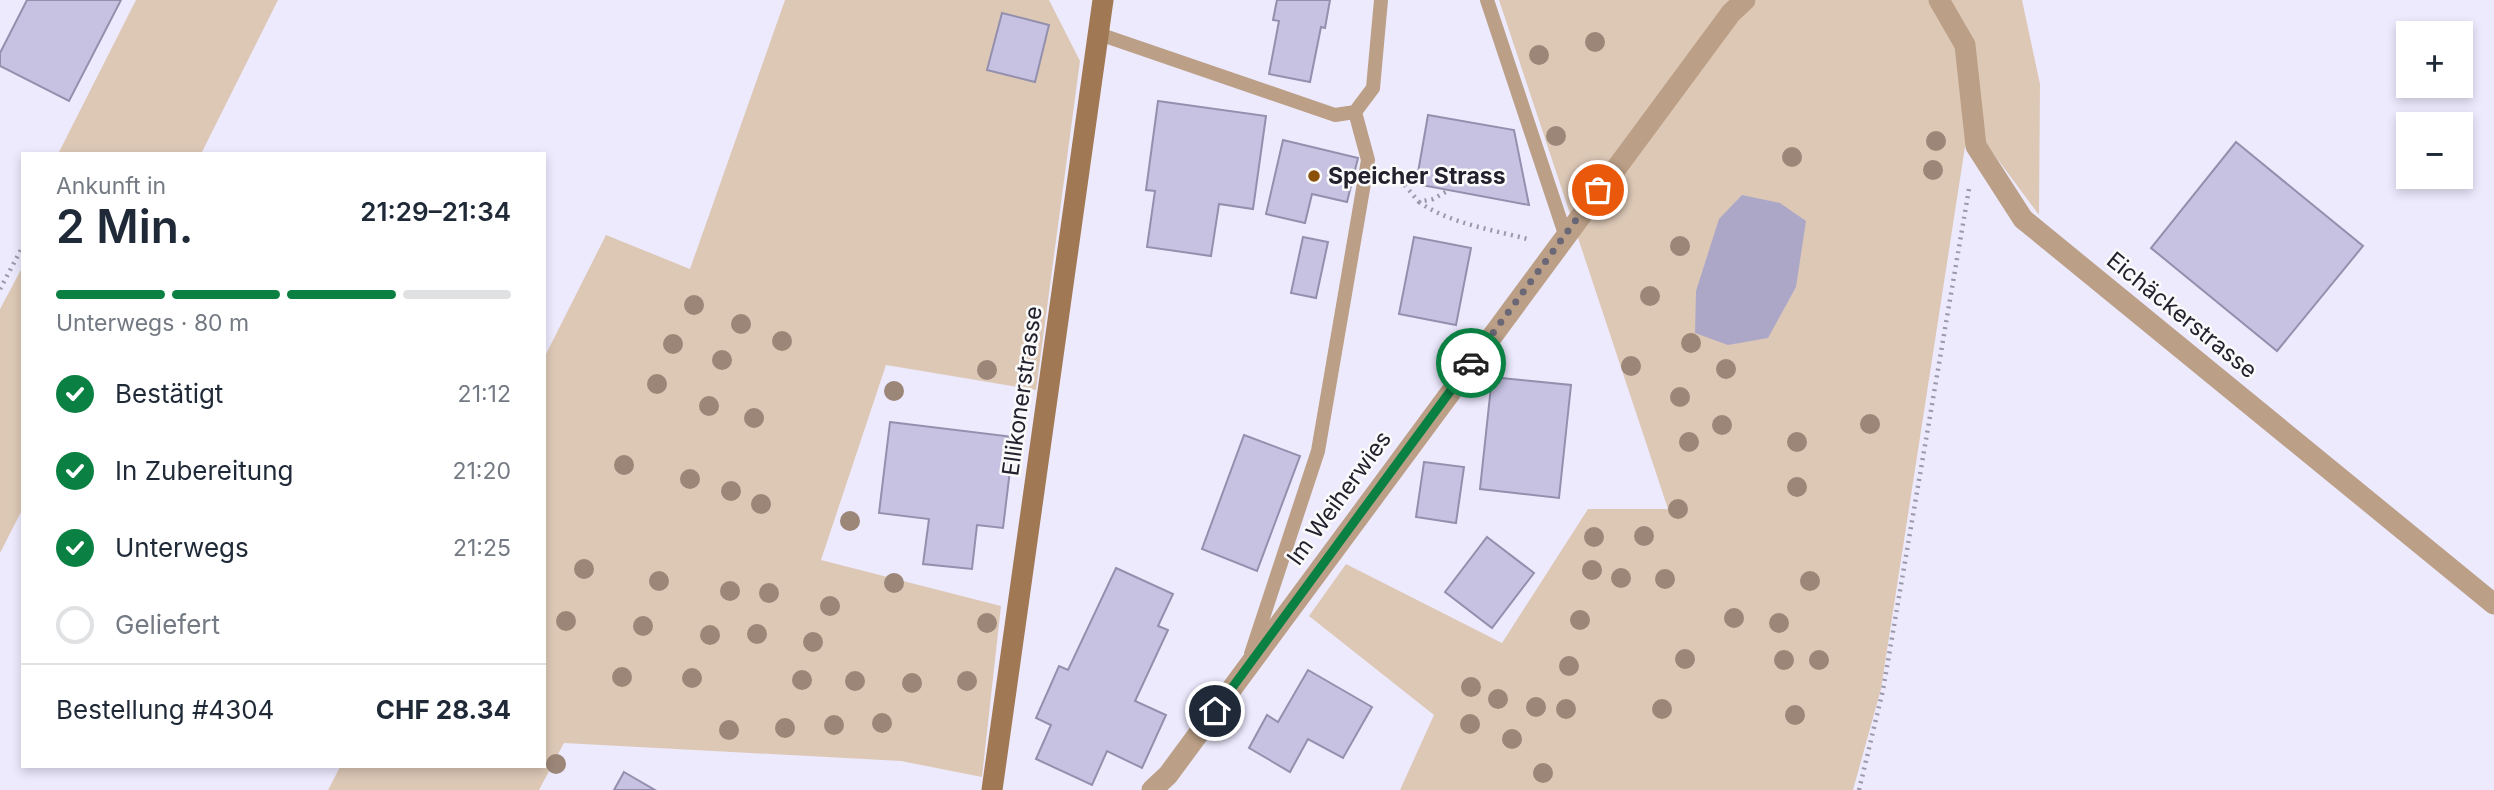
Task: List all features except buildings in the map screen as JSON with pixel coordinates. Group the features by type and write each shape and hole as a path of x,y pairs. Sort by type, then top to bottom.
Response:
{"street":[{"name":"Ellikonerstrasse","path":"992,790 1103,0"},
{"path":"1565,234 1731,13 1745,0"},
{"name":"Eichäckerstrasse","path":"1939,0 1965,46 1976,146 2023,219 2494,604"},
{"name":"Im Weiherwies","path":"1152,790 1168,775 1565,234"}],"lane":[{"path":"1099,34 1314,110 1335,115 1355,113 1373,88 1381,0"},
{"path":"1487,0 1565,234"},
{"path":"1246,668 1318,451 1368,160 1355,113"}],"path":[{"path":"1859,790 1883,690 1976,146"},
{"path":"1388,165 1419,202 1430,209 1524,238"},
{"path":"1419,202 1433,199 1449,190"},
{"path":"0,289 21,250"}],"shaded area":[{"path":"136,0 278,0 202,152 59,152"},
{"path":"785,0 1049,0 1080,61 1036,390 886,365 821,560 1001,606 982,777 901,761 564,743 539,790 328,790 339,768 546,768 546,354 606,235 690,269"},
{"path":"1499,0 2022,0 2040,84 2039,215 1969,121 1881,689 1853,790 1400,790 1434,715 1309,616 1346,564 1502,643 1588,509 1668,509"},
{"path":"1742,195 1780,203 1806,221 1796,287 1768,338 1728,345 1695,333 1696,291 1719,219"},
{"path":"21,270 21,512 0,553 0,309"}],"way so far":[{"path":"1471,363 1598,190"}],"place":[{"name":"Speicher Strass","path":"1314,176"}],"route":[{"path":"1215,711 1471,363"}]}
